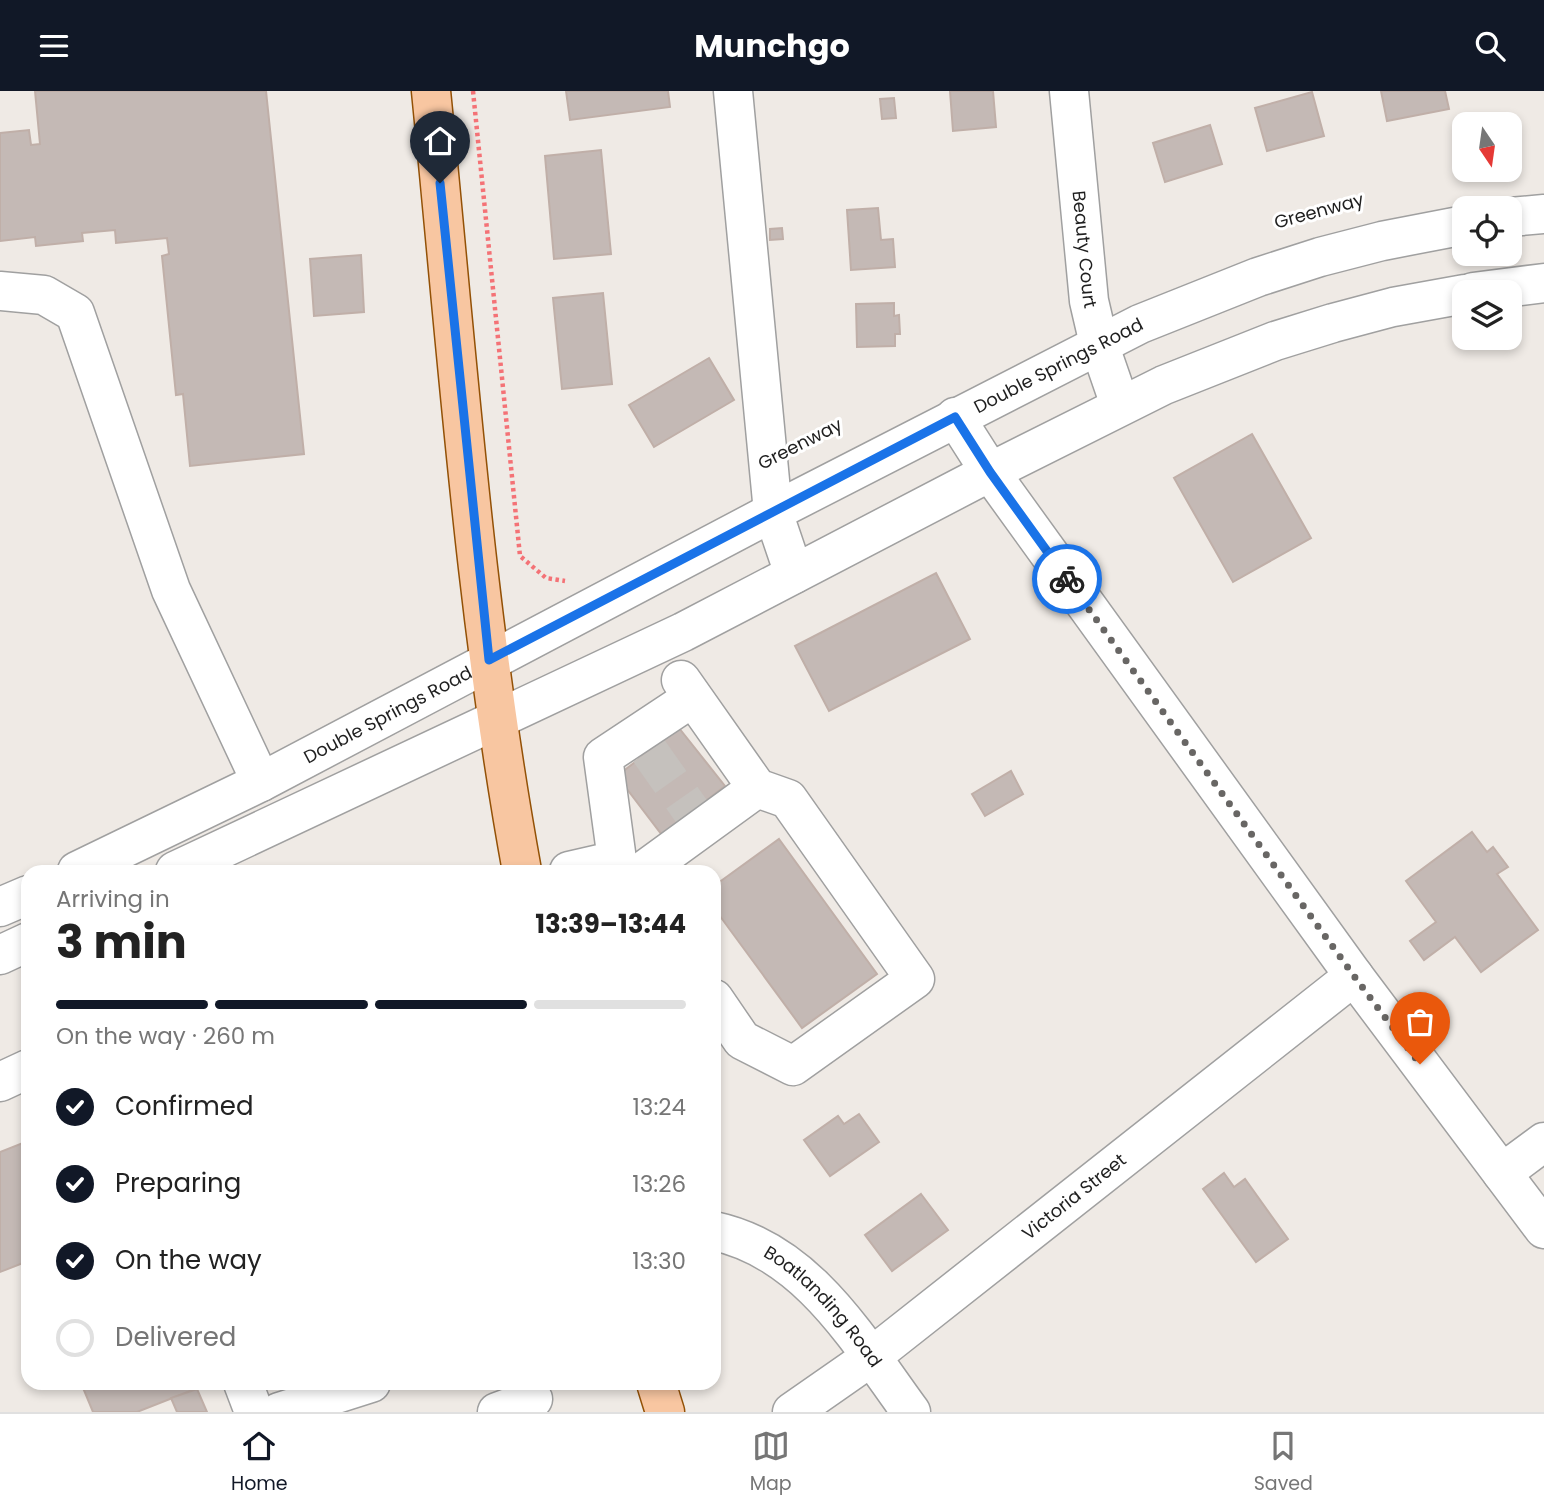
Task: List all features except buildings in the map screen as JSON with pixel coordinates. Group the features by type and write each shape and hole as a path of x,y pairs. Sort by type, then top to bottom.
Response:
{"main road":[{"path":"431,91 489,660 521,865"},
{"path":"658,1390 666,1412"}],"street":[{"path":"733,91 773,512 794,573"},
{"name":"Beauty Court","path":"1069,91 1089,300 1099,344 1120,405"},
{"path":"1522,216 1544,213"},
{"name":"Double Springs Road","path":"89,865 261,782 489,660 1099,344 1198,299 1258,277 1382,241 1452,228"},
{"path":"1522,286 1544,283"},
{"path":"0,291 44,295 75,313 171,590 261,782"},
{"path":"188,865 682,632 1120,405 1275,341 1393,307 1452,296"},
{"path":"955,417 990,472 1354,976 1544,1229"},
{"path":"628,865 603,757 643,743 687,689 682,632"},
{"path":"635,655 687,689 757,788 788,799 915,979 793,1066 728,1044 721,1022"},
{"path":"633,865 697,820 757,788"},
{"path":"0,907 21,898"},
{"path":"0,955 21,945"},
{"name":"Victoria Street","path":"792,1412 871,1357 1354,976"},
{"path":"0,1081 21,1072"},
{"path":"1502,1173 1544,1142"},
{"name":"Boatlanding Road","path":"721,1233 750,1242 778,1257 823,1296 911,1412"},
{"path":"246,1390 254,1412"},
{"path":"279,1412 349,1390"},
{"path":"498,1412 531,1398"}],"path":[{"path":"473,91 520,556 546,578 565,582 575,576"}],"tunnel":[{"path":"649,751 692,812"}],"way so far":[{"path":"1067,579 1420,1064"}],"route":[{"path":"440,183 489,660 955,417 990,472 1067,579"}]}
